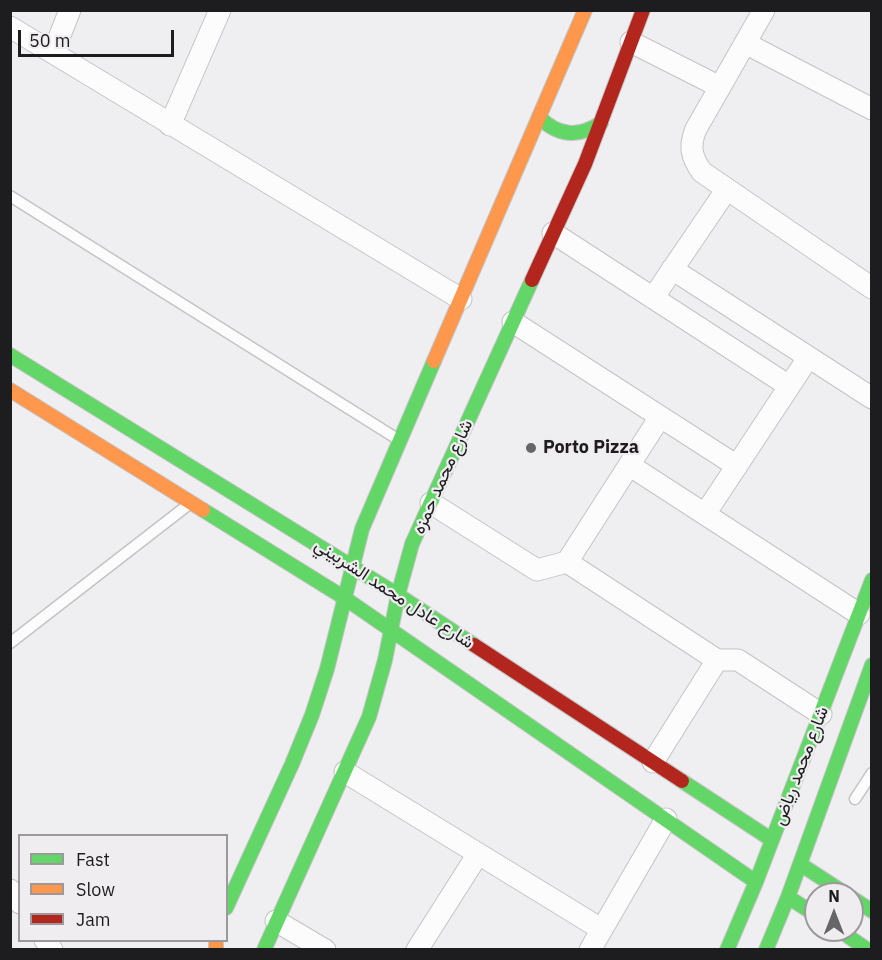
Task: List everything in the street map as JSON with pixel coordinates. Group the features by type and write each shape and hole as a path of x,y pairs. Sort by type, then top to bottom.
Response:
{"street":[{"path":"53,53 70,10"},
{"path":"170,125 219,10"},
{"path":"228,904 312,716 328,668 343,597 362,529 585,10"},
{"name":"شارع محمد حمزه","path":"264,950 369,717 381,679 398,595 412,544 601,123 643,10"},
{"path":"764,10 696,129 692,139 694,162 702,172 872,288"},
{"path":"10,27 461,299"},
{"path":"631,42 720,87"},
{"path":"745,43 872,109"},
{"path":"539,117 547,126 569,135 592,130 601,123"},
{"path":"652,298 727,189"},
{"path":"553,233 789,386"},
{"path":"672,269 872,398"},
{"path":"513,322 737,466"},
{"name":"شارع عادل محمد الشربيني","path":"10,354 398,595 772,840"},
{"path":"705,514 808,357"},
{"name":"شارع عادل محمد الشربيني","path":"10,390 343,597 756,882"},
{"path":"431,503 537,570 567,562 660,417"},
{"path":"629,465 859,614"},
{"path":"567,562 717,660 738,660 821,714"},
{"name":"شارع محمد رياض","path":"727,950 756,882 872,580"},
{"path":"652,762 717,660"},
{"name":"شارع محمد رياض","path":"766,950 788,897 872,664"},
{"path":"345,772 601,929"},
{"path":"590,950 666,819"},
{"path":"417,950 478,854"},
{"path":"800,864 828,882"},
{"path":"788,897 804,907"},
{"path":"276,921 325,950"}],"lane":[{"path":"10,196 400,441"},
{"path":"10,643 190,503"},
{"path":"855,799 872,773"}],"traffic: fast":[{"path":"539,117 553,128 568,133 584,131 601,123"},
{"path":"264,950 369,717 412,544 532,280"},
{"path":"10,355 398,595 474,645"},
{"path":"228,904 312,715 327,669 362,529 434,361"},
{"path":"203,510 343,597 756,882"},
{"path":"727,950 756,882 872,580"},
{"path":"766,950 788,897 872,665"},
{"path":"682,781 772,840"},
{"path":"800,864 828,882"},
{"path":"788,897 804,907"},
{"path":"864,906 872,911"},
{"path":"856,942 868,950"}],"traffic: slow":[{"path":"434,361 585,10"},
{"path":"10,390 203,510"},
{"path":"216,942 216,950"}],"traffic: jam":[{"path":"532,280 585,164 643,10"},
{"path":"474,645 682,781"}],"place":[{"name":"Porto Pizza","path":"531,448"}]}
